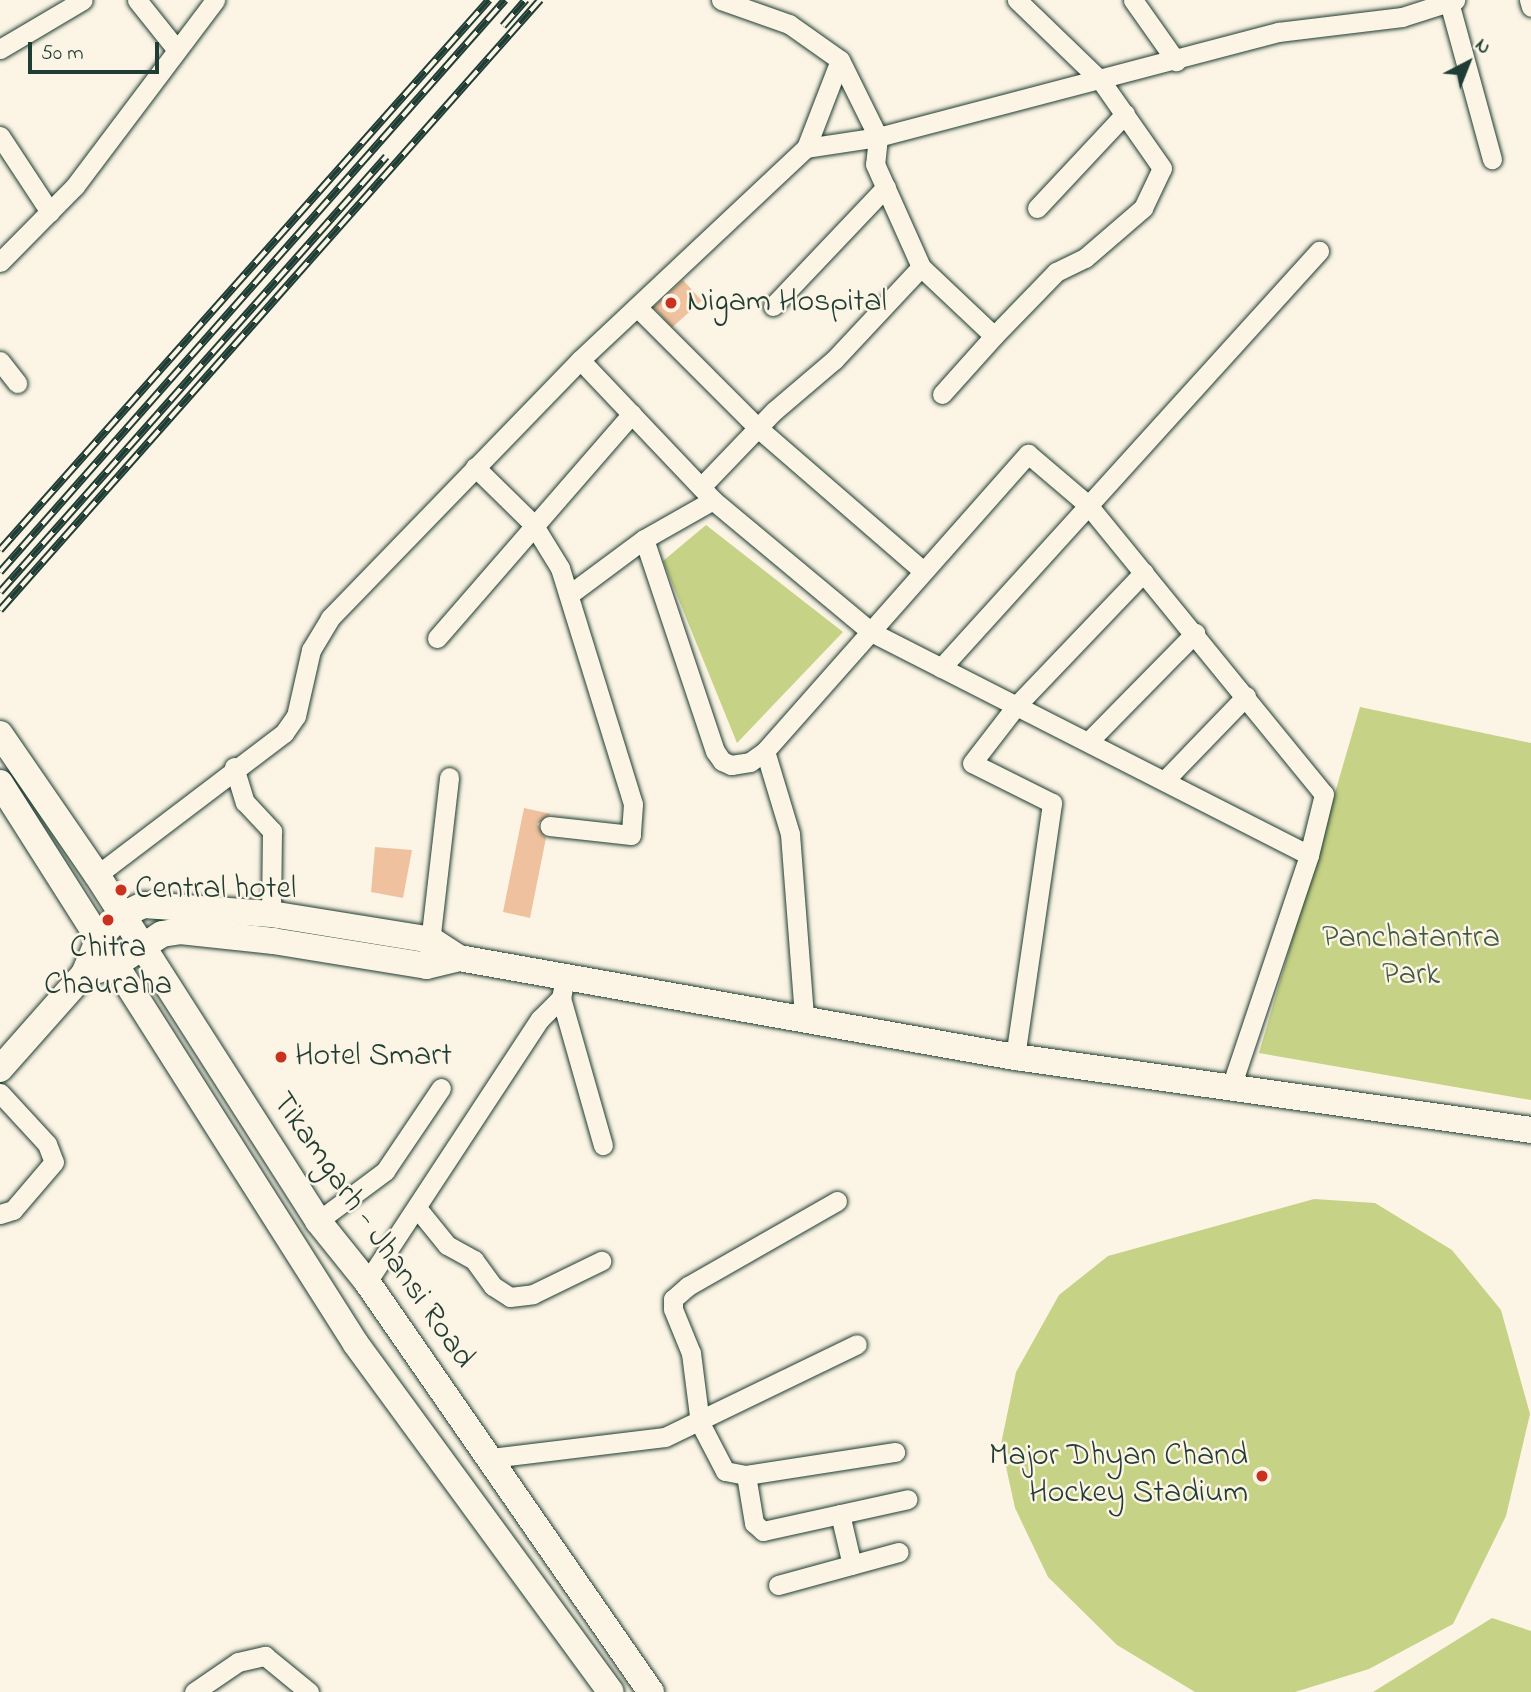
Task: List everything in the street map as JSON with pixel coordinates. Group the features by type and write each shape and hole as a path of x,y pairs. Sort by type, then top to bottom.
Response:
{"street":[{"path":"0,49 83,0"},
{"path":"137,0 177,50"},
{"path":"0,262 75,186 215,0"},
{"path":"721,0 789,24 840,60 878,137 875,164 921,267 994,336"},
{"path":"942,394 1056,272 1085,258 1143,208 1162,167 1101,81 1017,0"},
{"path":"1133,0 1176,61"},
{"path":"1153,26 1155,0"},
{"path":"1529,0 1531,8"},
{"path":"806,148 878,137 1101,81 1278,32 1402,17 1452,1 1492,159"},
{"path":"97,874 290,726 311,650 330,618 580,360 806,148 840,60"},
{"path":"1037,208 1125,114"},
{"path":"0,136 50,212"},
{"path":"773,306 886,187"},
{"path":"941,668 1319,251"},
{"path":"570,594 707,493 758,428 834,360 921,267"},
{"path":"636,307 758,428 923,571"},
{"path":"580,360 707,493 870,631 1309,855"},
{"path":"0,361 17,383"},
{"path":"437,638 533,524 632,414"},
{"path":"643,539 715,751 731,765 750,762 765,751 1028,454 1088,505 1324,793 1309,855 1230,1090"},
{"path":"475,467 533,524 570,594 631,790 634,831 629,835 549,826"},
{"path":"1015,1057 1052,803 972,763 1016,706 1144,572"},
{"path":"1088,742 1195,633"},
{"path":"1164,781 1247,696"},
{"name":"Tikamgarh - Jhansi Road","path":"0,734 97,874 120,916 318,1221 367,1282 652,1692"},
{"path":"765,751 790,834 804,1018"},
{"path":"234,767 245,802 272,831 271,914"},
{"path":"429,953 449,778"},
{"path":"0,783 356,1344 611,1692"},
{"path":"0,1069 84,974 99,939 120,916 144,905 167,904 271,914 429,953"},
{"path":"84,974 115,965 140,945 162,934 198,932 429,953 459,958 563,986 804,1018 1015,1057 1230,1090 1531,1130"},
{"path":"563,986 603,1145"},
{"path":"367,1282 563,986"},
{"path":"318,1221 386,1171 441,1088"},
{"path":"0,1093 47,1144 54,1162 13,1210 0,1214"},
{"path":"836,1201 673,1299 691,1353 700,1423 719,1465 746,1475 895,1452"},
{"path":"417,1208 447,1245 474,1260 493,1286 510,1297 533,1294 601,1261"},
{"path":"491,1458 640,1443 700,1423 755,1391 858,1344"},
{"path":"746,1475 758,1529 771,1530 908,1499"},
{"path":"840,1514 852,1564"},
{"path":"778,1584 899,1552"},
{"path":"194,1692 237,1662 265,1656 309,1692"}],"green space":[{"path":"706,525 843,632 737,743 663,561"},
{"name":"Panchatantra Park","path":"1360,707 1531,743 1531,1100 1259,1053"},
{"name":"Major Dhyan Chand Hockey Stadium","path":"1314,1199 1375,1203 1452,1250 1501,1310 1530,1414 1506,1516 1453,1624 1369,1669 1295,1692 1195,1692 1117,1645 1048,1577 1015,1508 1001,1444 1016,1372 1059,1295 1108,1256"},
{"path":"1492,1618 1531,1631 1531,1692 1373,1692"}],"building":[{"path":"683,280 702,301 672,328 653,307"},
{"path":"524,808 551,814 537,824 546,838 530,918 503,912"},
{"path":"375,847 412,850 403,898 371,892"}],"railway":[{"path":"0,550 489,0"},
{"path":"0,572 505,0"},
{"path":"503,26 526,0"},
{"path":"0,610 540,0"},
{"path":"0,592 386,157"}],"place":[{"name":"Nigam Hospital","path":"671,303"},
{"name":"Central hotel","path":"121,890"},
{"name":"Chitra Chauraha","path":"108,920"},
{"name":"Hotel Smart","path":"281,1057"},
{"name":"Major Dhyan Chand Hockey Stadium","path":"1262,1476"}]}
